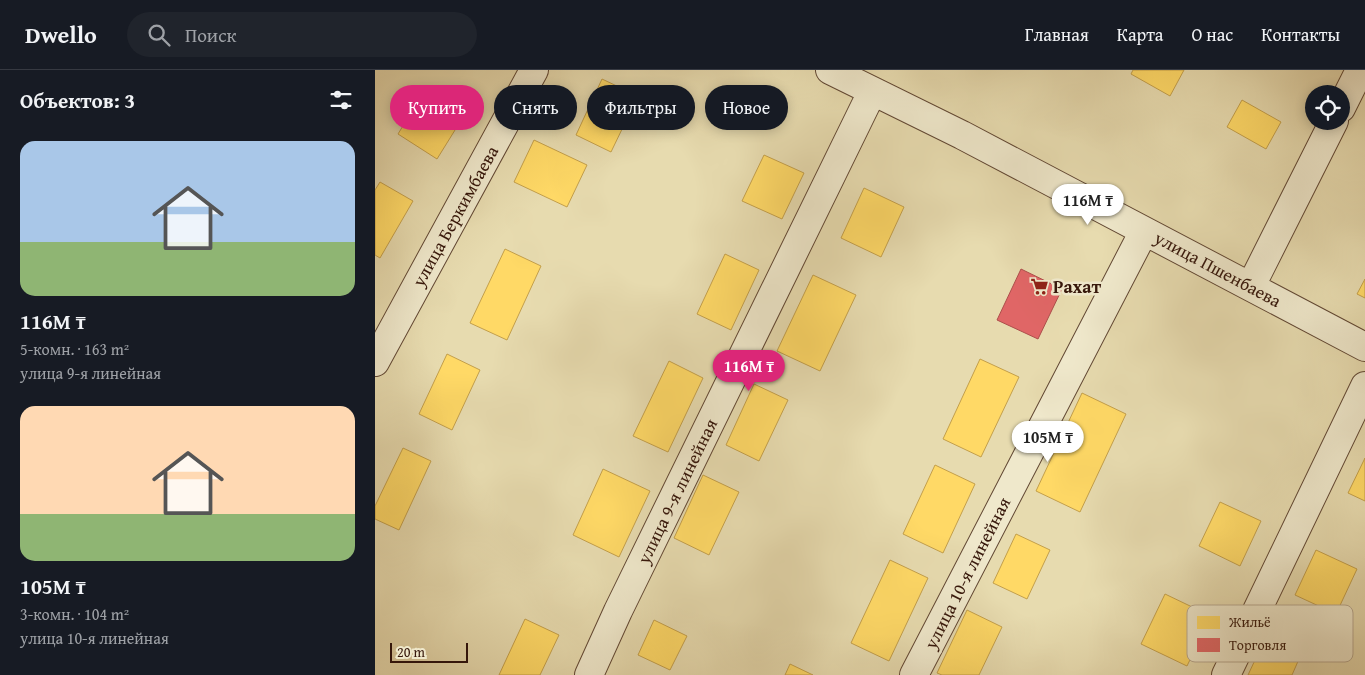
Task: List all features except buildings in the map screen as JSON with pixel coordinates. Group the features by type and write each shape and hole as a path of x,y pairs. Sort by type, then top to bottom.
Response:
{"street":[{"name":"улица Беркимбаева","path":"375,362 534,70"},
{"name":"улица Пшенбаева","path":"829,70 962,135 1251,286 1365,348"},
{"path":"1350,88 1356,75"},
{"name":"улица 9-я линейная","path":"589,675 617,611 872,92"},
{"path":"1251,286 1329,130"},
{"name":"улица 10-я линейная","path":"914,675 1144,231"},
{"path":"1260,605 1365,386"},
{"path":"1226,675 1232,662"}],"place":[{"name":"Рахат","path":"1039,286"}]}
